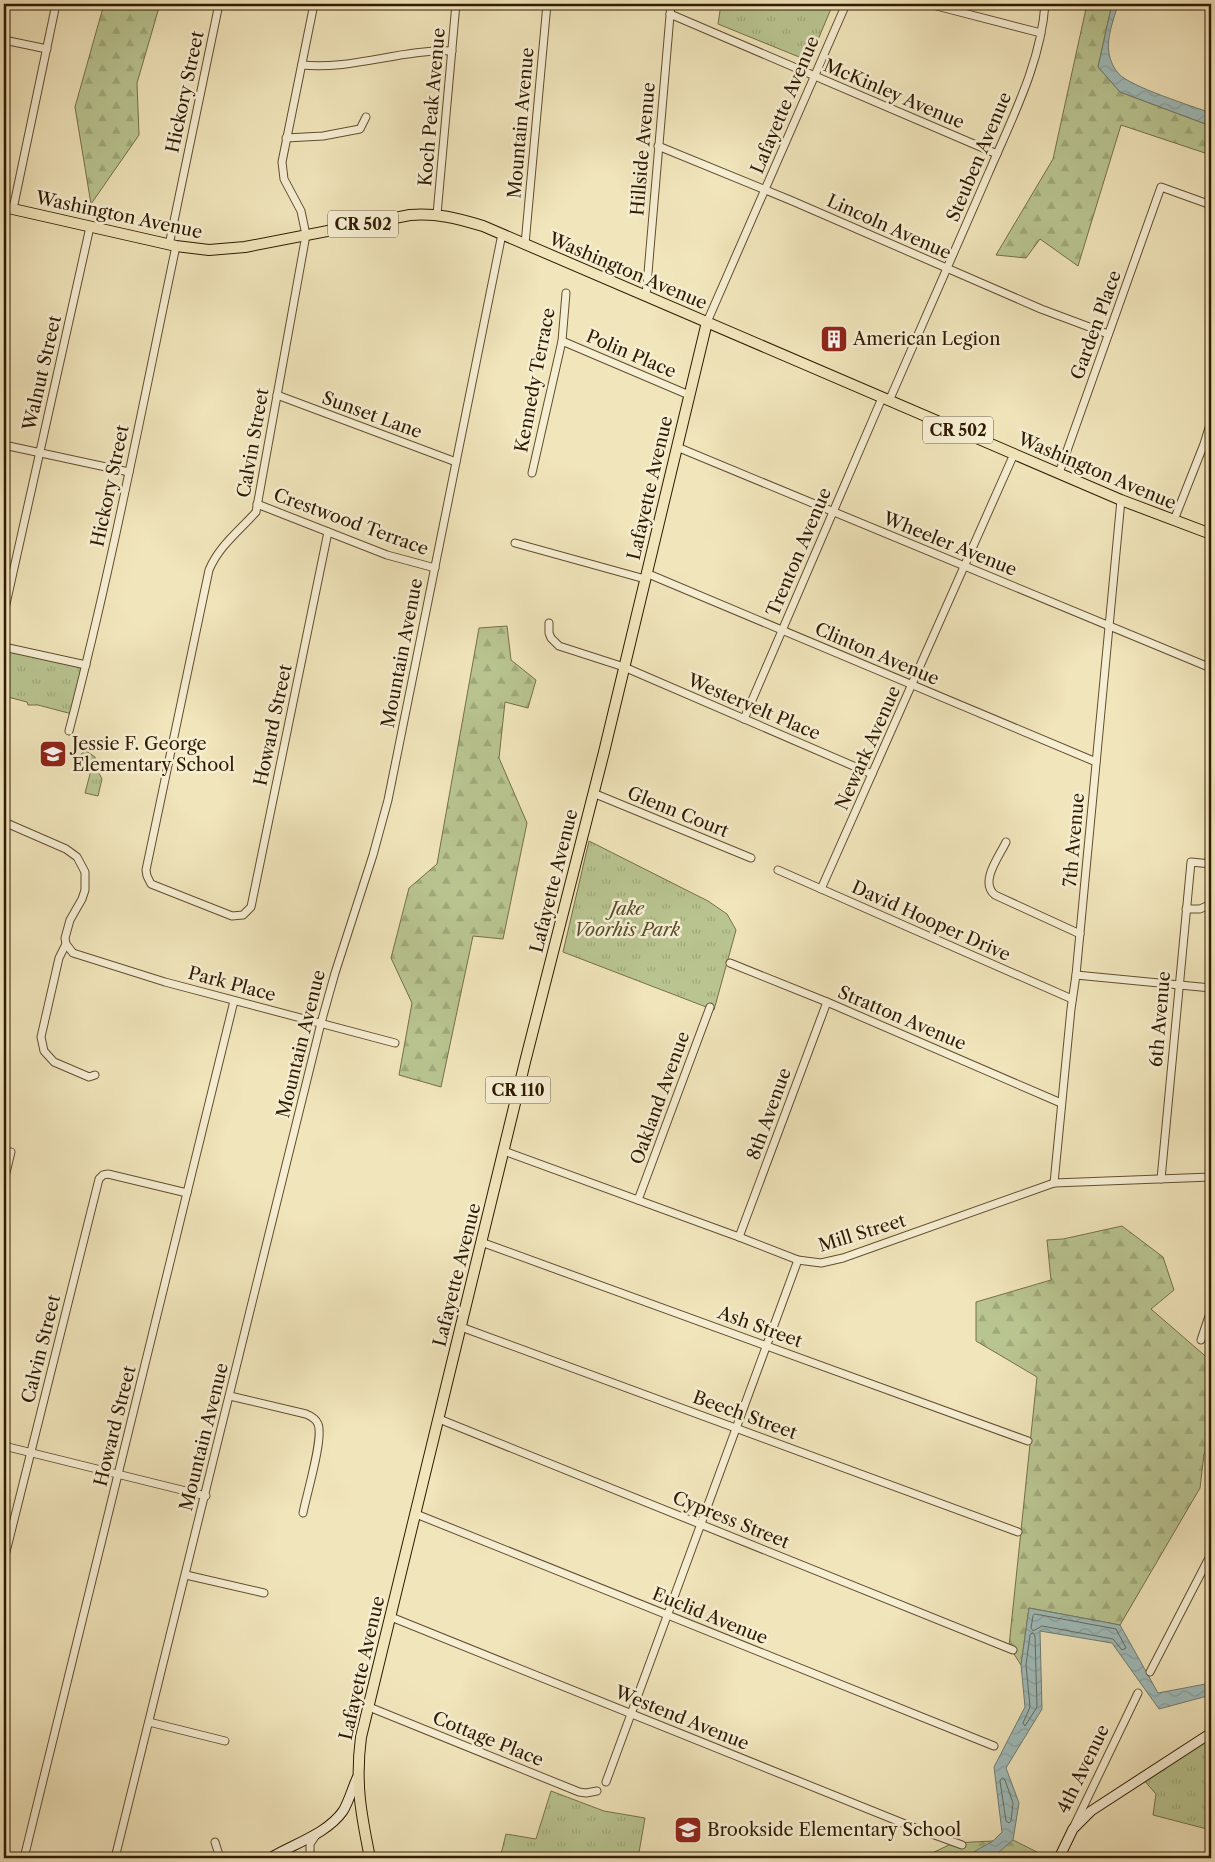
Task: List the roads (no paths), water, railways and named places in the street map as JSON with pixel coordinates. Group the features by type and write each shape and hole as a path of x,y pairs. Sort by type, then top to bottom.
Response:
{"main road":[{"name":"Washington Avenue","path":"8,208 172,245 209,250 228,249 410,215 437,214 483,226 1121,500 1211,534"},
{"name":"Lafayette Avenue","path":"370,1858 359,1804 358,1782 361,1737 624,667 706,322"},
{"path":"1068,1838 1082,1819 1091,1811 1211,1734"},
{"name":"CR 110","path":"270,1858 318,1833 335,1820 358,1782"},
{"name":"4th Avenue","path":"1059,1858 1068,1838"}],"street":[{"path":"8,208 47,49 56,4"},
{"name":"Hickory Street","path":"69,731 129,472 218,4"},
{"name":"Calvin Street","path":"238,917 152,884 146,873 209,570 221,547 238,533 256,512 306,235 301,211 288,188 282,172 282,162 314,4"},
{"name":"Koch Peak Avenue","path":"437,214 456,4"},
{"name":"Mountain Avenue","path":"525,244 547,4"},
{"name":"Hillside Avenue","path":"646,296 670,4"},
{"name":"Lafayette Avenue","path":"706,322 766,190 846,4"},
{"path":"928,4 1041,34"},
{"name":"Steuben Avenue","path":"886,399 948,269 1024,88 1041,34 1045,4"},
{"name":"McKinley Avenue","path":"670,14 997,154"},
{"path":"4,40 47,49"},
{"path":"302,65 318,67 337,66 422,52 452,51"},
{"path":"286,138 323,136 360,129 366,117"},
{"name":"Lincoln Avenue","path":"658,146 766,190 1041,309 1108,334"},
{"name":"Garden Place","path":"1059,473 1161,187 1211,204"},
{"name":"Walnut Street","path":"4,613 90,227"},
{"name":"Mountain Avenue","path":"115,1858 322,1023 346,936 381,828 502,234"},
{"name":"Kennedy Terrace","path":"532,473 562,341 566,293"},
{"name":"Polin Place","path":"562,341 689,395"},
{"name":"Sunset Lane","path":"277,395 456,462"},
{"name":"Trenton Avenue","path":"744,719 833,512 886,399"},
{"path":"1174,520 1211,421"},
{"path":"4,445 129,472"},
{"name":"Wheeler Avenue","path":"677,447 1211,668"},
{"name":"Newark Avenue","path":"821,889 1014,454"},
{"name":"7th Avenue","path":"1054,1183 1076,975 1121,500"},
{"name":"Crestwood Terrace","path":"257,504 387,555 435,568"},
{"name":"Howard Street","path":"238,917 248,912 251,907 328,532"},
{"name":"Clinton Avenue","path":"515,543 646,576 782,630 1096,762"},
{"name":"Westervelt Place","path":"549,623 548,633 559,646 624,667 872,774"},
{"path":"4,647 86,664"},
{"name":"Glenn Court","path":"593,793 751,858"},
{"path":"4,822 70,851 82,865 86,887 82,899 70,920 65,938 66,944 59,958 42,1030 42,1045 49,1058 54,1062 89,1077 95,1075"},
{"path":"1006,842 988,879 989,890 995,895 1080,934"},
{"name":"6th Avenue","path":"1161,1179 1190,862 1211,864"},
{"name":"David Hooper Drive","path":"778,870 1072,999"},
{"path":"1186,909 1200,909 1211,904"},
{"name":"Park Place","path":"66,944 73,953 165,982 395,1043"},
{"name":"Stratton Avenue","path":"730,963 827,1002 1061,1103"},
{"path":"1076,975 1211,988"},
{"name":"Howard Street","path":"24,1858 234,1001"},
{"name":"8th Avenue","path":"739,1237 827,1002"},
{"name":"Oakland Avenue","path":"638,1200 710,1007"},
{"name":"Mill Street","path":"504,1150 810,1263 829,1262 1054,1183 1211,1177"},
{"path":"4,1181 11,1152"},
{"name":"Calvin Street","path":"4,1560 99,1179 103,1175 108,1174 187,1193"},
{"name":"Ash Street","path":"482,1242 1028,1441"},
{"path":"606,1782 798,1260"},
{"path":"1201,1340 1211,1310"},
{"name":"Beech Street","path":"461,1327 1018,1532"},
{"path":"230,1396 306,1414 314,1418 319,1425 319,1444 302,1514"},
{"name":"Cypress Street","path":"439,1419 1013,1650"},
{"path":"4,1446 206,1496"},
{"name":"Euclid Avenue","path":"416,1514 994,1746"},
{"path":"1150,1672 1211,1554"},
{"path":"186,1575 264,1593"},
{"name":"Westend Avenue","path":"391,1617 962,1845"},
{"name":"4th Avenue","path":"1068,1838 1138,1693"},
{"name":"Cottage Place","path":"369,1708 579,1792 597,1791"},
{"path":"149,1722 226,1741"},
{"path":"310,1858 310,1844 318,1833"},
{"path":"215,1842 220,1858"}],"water":[{"path":"1112,4 1118,4 1108,47 1111,61 1117,72 1136,85 1211,113 1211,126 1120,92 1098,67"},
{"path":"1029,1608 1120,1625 1158,1693 1211,1683 1211,1695 1159,1709 1112,1643 1040,1631 1042,1709 1006,1768 1019,1803 1013,1840 992,1858 963,1858 993,1841 1002,1832 994,1767 1025,1707 1021,1665"}],"place":[{"name":"American Legion","path":"834,339"},
{"name":"Jessie F. George Elementary School","path":"53,754"},
{"name":"Brookside Elementary School","path":"688,1830"}],"park label":[{"name":"Jake Voorhis Park","path":"627,920"}]}
